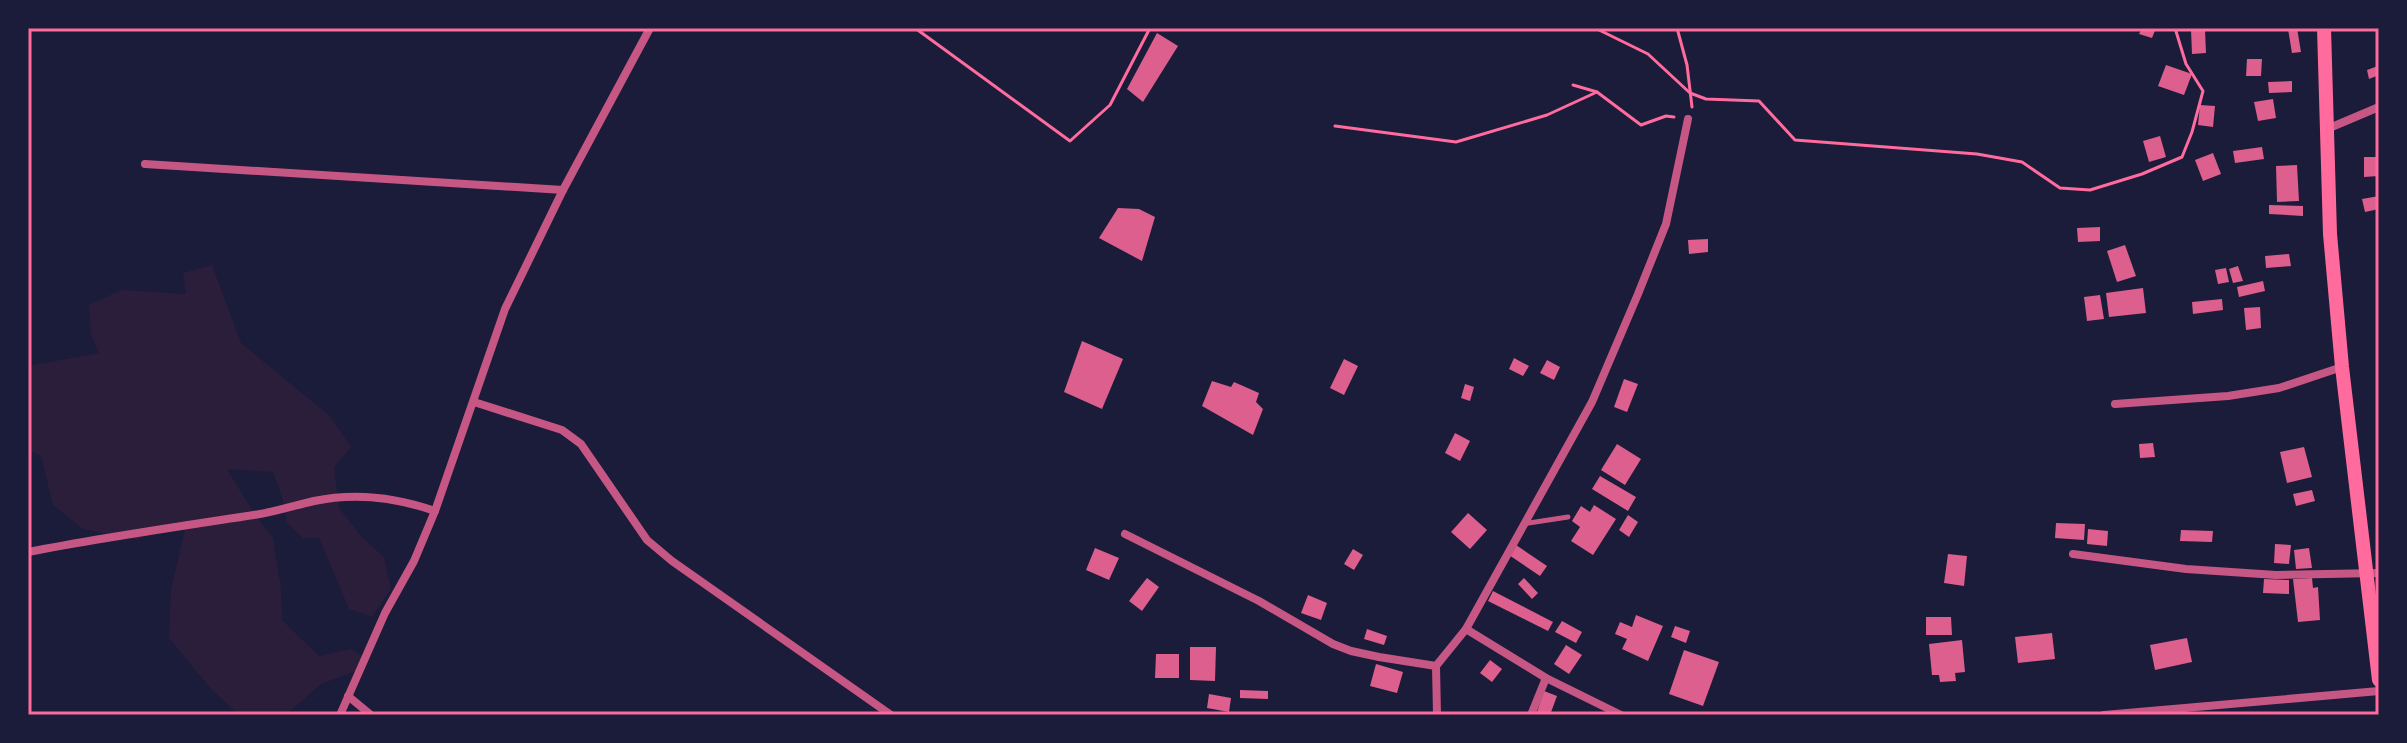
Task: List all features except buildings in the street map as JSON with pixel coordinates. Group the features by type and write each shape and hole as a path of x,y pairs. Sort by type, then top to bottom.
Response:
{"main road":[{"path":"2324,28 2330,234 2342,367 2373,574 2379,680"}],"street":[{"path":"340,715 435,511 505,309 563,190 650,28"},
{"path":"2327,129 2379,107"},
{"path":"1437,715 1436,666 1466,629 1592,402 1652,261 1666,224 1688,119"},
{"path":"145,164 563,190"},
{"path":"2115,404 2279,388 2342,367"},
{"path":"474,402 572,436 581,444 647,540 672,561 891,715"},
{"path":"28,552 263,513 344,496 405,500 435,511"},
{"path":"1125,534 1259,601 1333,644 1365,654 1436,666"},
{"path":"2073,554 2186,569 2276,575 2373,574"},
{"path":"1466,629 1546,678 1621,715"},
{"path":"1531,715 1546,678"},
{"path":"2104,715 2379,691"},
{"path":"348,696 371,715"}],"lane":[{"path":"1523,525 1568,517"}],"path":[{"path":"915,28 1070,141 1110,105 1150,28"},
{"path":"1595,28 1648,54 1690,93 1706,99 1759,101 1795,140 1916,148 2022,162 2060,188 2090,190 2142,174 2182,157 2203,91 2186,64 2175,28"},
{"path":"1573,85 1597,92 1641,125 1666,116 1688,119 1692,107 1687,65 1677,28"},
{"path":"1335,126 1456,142 1547,115 1597,92"}],"shaded area":[{"path":"212,265 241,343 330,416 351,447 334,467 339,508 361,536 384,557 391,589 372,617 349,609 319,538 303,538 287,523 273,472 227,469 273,538 281,588 282,620 319,656 351,649 363,656 359,670 321,684 287,714 239,715 212,690 169,638 171,589 187,521 137,540 83,529 53,505 41,456 28,450 28,366 99,353 91,335 89,305 121,290 186,294 183,273"}]}
